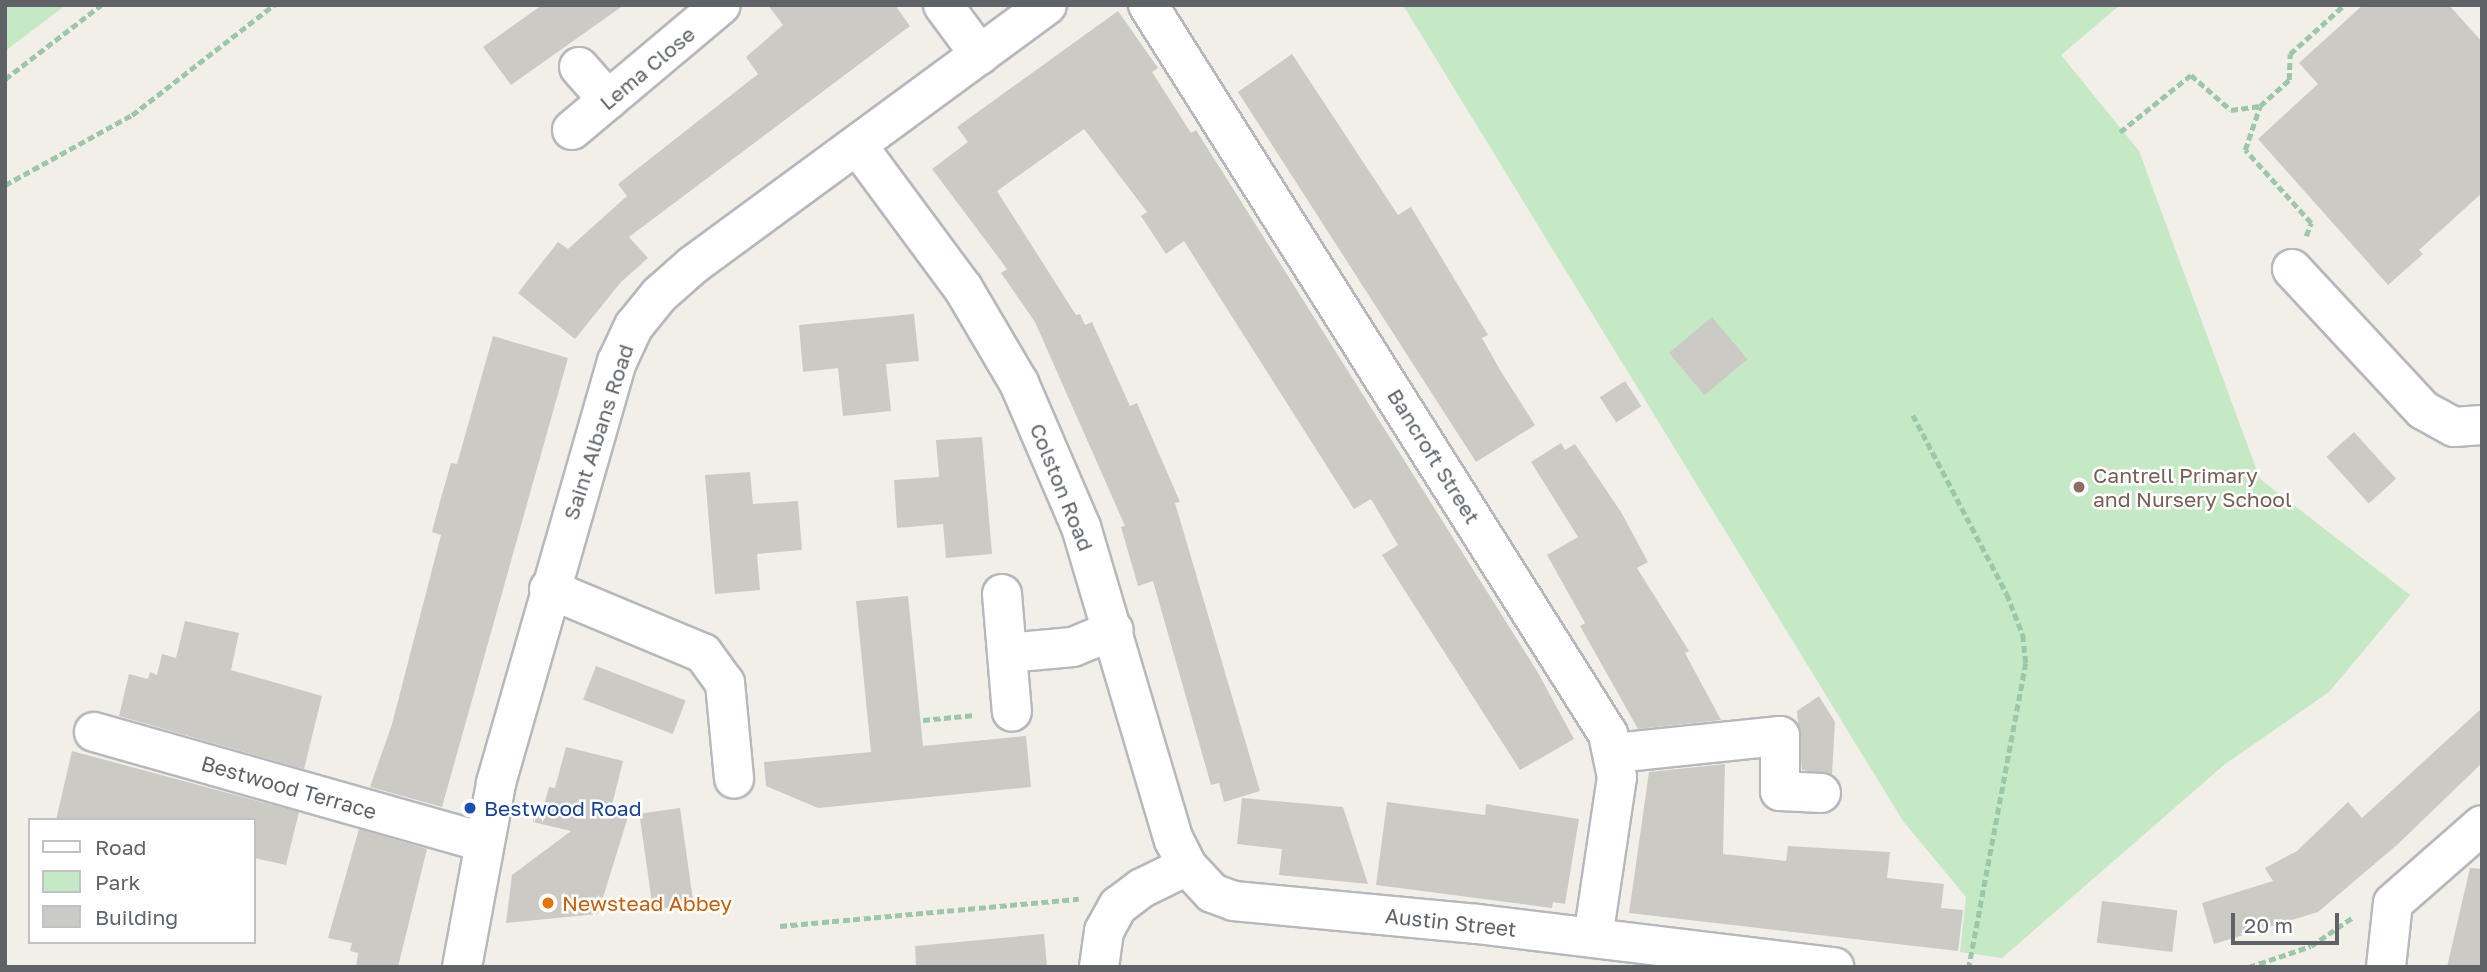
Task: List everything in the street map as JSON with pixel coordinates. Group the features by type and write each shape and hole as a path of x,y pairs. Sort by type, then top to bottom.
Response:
{"street":[{"name":"Lema Close","path":"572,130 721,5"},
{"path":"943,5 980,55"},
{"name":"Saint Albans Road","path":"462,967 484,842 549,589 617,362 634,326 659,295 693,265 1047,5"},
{"name":"Bancroft Street","path":"1148,5 1585,693 1615,753 1617,777 1593,937"},
{"path":"579,67 608,100"},
{"name":"Colston Road","path":"857,145 963,288 1019,383 1081,527 1114,630 1174,839 1187,866"},
{"path":"2292,269 2423,410 2454,427 2482,425"},
{"path":"549,589 703,653 725,683 734,779"},
{"path":"1002,594 1012,712"},
{"path":"1007,653 1073,646 1114,630"},
{"name":"Bestwood Terrace","path":"94,732 484,842"},
{"path":"1615,753 1780,736 1780,790 1821,793"},
{"path":"2386,967 2393,903 2482,825"},
{"path":"1099,932 1118,906 1142,888 1187,866"},
{"name":"Austin Street","path":"1187,866 1212,893 1234,901 1593,937 1834,967"}],"path":[{"path":"5,79 101,5"},
{"path":"5,185 132,115 274,5"},
{"path":"2292,269 2311,223 2245,150 2260,106 2289,80 2290,54 2344,5"},
{"path":"2120,131 2192,75 2231,110 2260,106"},
{"path":"1913,415 2007,594 2022,635 2026,663 1969,967"},
{"path":"923,720 1012,712"},
{"path":"2249,967 2311,946 2365,909 2393,903"},
{"path":"780,926 1099,932"}],"green space":[{"path":"5,5 66,5 5,51"},
{"name":"Cantrell Primary and Nursery School","path":"1403,5 2120,5 2061,55 2139,151 2260,479 2410,595 2329,692 2225,764 2002,958 1960,952 1966,897 1903,821"}],"building":[{"path":"542,5 624,5 511,85 483,47"},
{"path":"768,5 895,5 910,26 629,237 648,258 621,282 575,339 518,293 558,242 568,249 627,196 618,184 758,74 746,57 783,25"},
{"path":"2363,5 2449,5 2482,42 2482,193 2419,250 2423,254 2388,285 2258,139 2318,84 2299,63"},
{"path":"1118,11 1158,68 1152,72 1191,133 1196,130 1537,671 1574,739 1520,770 1382,555 1398,545 1371,499 1354,509 1184,241 1166,254 1141,216 1147,212 1084,129 997,191 1076,315 1080,314 1085,325 1092,322 1130,406 1137,403 1180,502 1175,503 1260,791 1224,802 1219,783 1211,785 1153,581 1138,586 1121,527 1125,526 1035,322 1001,273 1007,269 932,169 968,142 957,127"},
{"path":"1292,54 1398,215 1411,207 1488,335 1482,338 1535,425 1476,462 1238,92"},
{"path":"914,314 919,361 886,364 891,411 843,416 838,368 803,372 799,325"},
{"path":"1712,317 1747,359 1704,395 1669,353"},
{"path":"493,336 568,358 442,807 370,787 392,724 441,535 432,532 439,505 451,463 457,464"},
{"path":"1625,381 1641,406 1616,422 1600,397"},
{"path":"2354,432 2396,479 2369,504 2327,457"},
{"path":"982,437 992,554 946,558 943,524 897,528 894,480 939,477 936,440"},
{"path":"1561,443 1565,450 1575,444 1621,512 1648,562 1637,568 1689,651 1685,653 1721,720 1638,729 1580,626 1585,623 1547,555 1578,537 1531,462"},
{"path":"750,472 753,504 798,501 802,550 757,554 760,590 715,594 705,475"},
{"path":"908,596 923,746 1026,736 1031,787 818,808 766,786 764,762 871,752 856,601"},
{"path":"185,621 239,633 231,670 322,696 304,769 119,716 129,674 148,679 150,672 157,675 162,654 176,658"},
{"path":"596,666 686,700 673,734 583,700"},
{"path":"1819,696 1835,722 1832,774 1802,770 1797,711"},
{"path":"2482,708 2482,763 2398,844 2318,912 2214,944 2202,903 2273,881 2265,868 2297,851 2348,802 2362,818"},
{"path":"566,747 623,761 611,809 631,807 598,914 506,923 512,875 571,831 533,822 533,817 541,816 549,787 555,788"},
{"path":"72,751 299,812 286,865 256,858 256,818 56,818"},
{"path":"1725,764 1723,854 1786,861 1788,846 1890,852 1887,878 1944,884 1941,908 1963,910 1958,951 1629,913 1649,772"},
{"path":"1242,798 1343,807 1368,884 1279,875 1282,849 1237,844"},
{"path":"1387,802 1485,815 1486,804 1579,819 1565,904 1553,902 1552,908 1376,885"},
{"path":"680,808 693,904 653,910 639,814"},
{"path":"359,829 427,849 398,967 356,967 358,953 350,951 352,943 328,938"},
{"path":"2470,868 2482,869 2482,967 2447,967"},
{"path":"2102,901 2177,910 2172,952 2097,943"},
{"path":"1044,934 1047,967 916,967 915,946"}],"place":[{"name":"Cantrell Primary and Nursery School","path":"2079,487"},
{"name":"Bestwood Road","path":"470,808"},
{"name":"Newstead Abbey","path":"548,903"}]}
